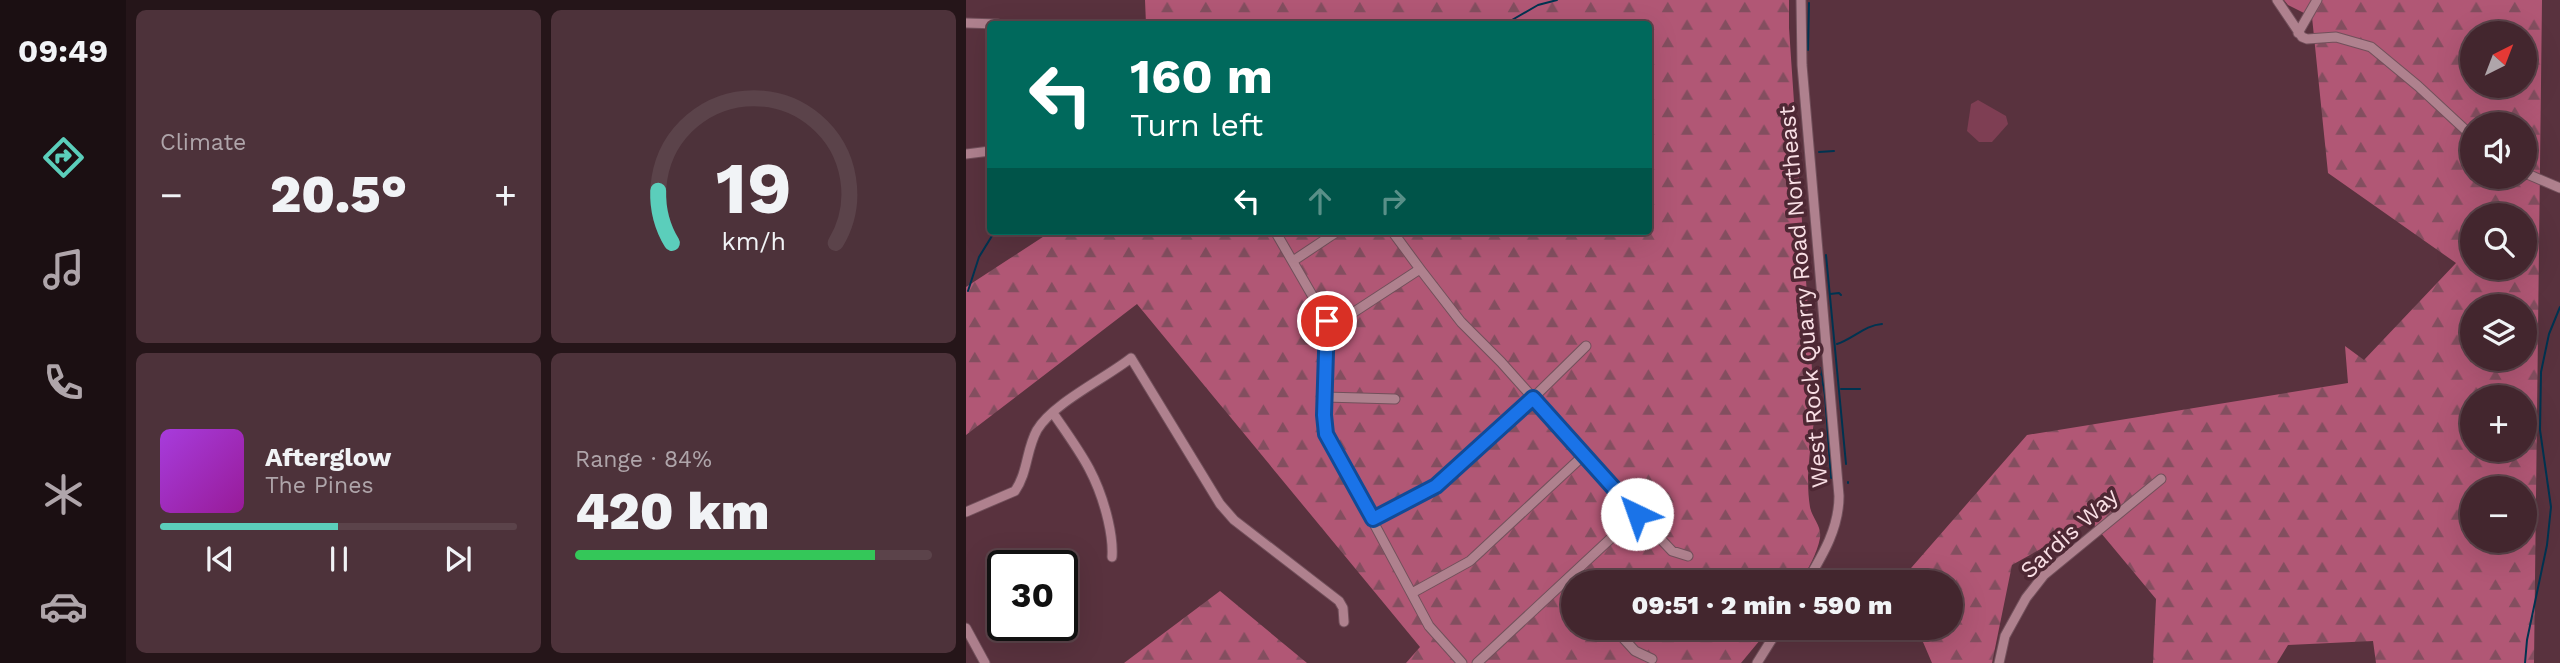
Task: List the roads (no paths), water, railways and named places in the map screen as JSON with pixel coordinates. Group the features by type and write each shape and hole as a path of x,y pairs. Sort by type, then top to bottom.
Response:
{"street":[{"name":"West Rock Quarry Road Northeast","path":"1801,0 1802,65 1839,489 1839,511 1833,531 1813,570"},
{"path":"2277,0 2298,33 2307,39 2336,37 2371,47 2460,125"},
{"path":"2298,33 2317,0"},
{"path":"966,23 987,24"},
{"path":"966,154 987,151"},
{"path":"2537,178 2560,188"},
{"path":"1277,235 1327,321 1324,415 1326,434 1429,626 1462,663"},
{"path":"1293,261 1332,235"},
{"path":"1395,235 1461,322 1672,551 1688,556"},
{"path":"1327,321 1355,312 1420,269"},
{"path":"1373,519 1436,486 1586,346"},
{"path":"966,512 1015,491 1022,481 1028,453 1038,429 1053,413 1131,358 1215,498 1234,520 1339,601 1343,608 1344,622"},
{"path":"1325,397 1395,399"},
{"path":"1053,413 1092,471 1102,496 1113,542 1112,557"},
{"path":"1412,593 1470,561 1584,455"},
{"name":"Sardis Way","path":"1999,663 2005,636 2026,598 2044,575 2161,479"},
{"path":"1582,570 1637,514"},
{"path":"1477,663 1561,590"},
{"path":"966,628 985,663"},
{"path":"1625,640 1635,651 1652,659"},
{"path":"1756,663 1771,640"}],"waterway":[{"path":"1510,21 1538,5 1557,0"},
{"path":"1808,50 1809,3"},
{"path":"1819,152 1834,151"},
{"path":"968,291 979,257 993,235"},
{"path":"1826,255 1846,464"},
{"path":"1830,294 1841,295"},
{"path":"2525,663 2527,640 2547,545 2551,507 2540,430 2541,372 2549,334 2560,307"},
{"path":"1837,344 1870,327 1882,324"},
{"path":"1820,368 1825,395 1831,478"},
{"path":"1841,389 1860,389"}]}
